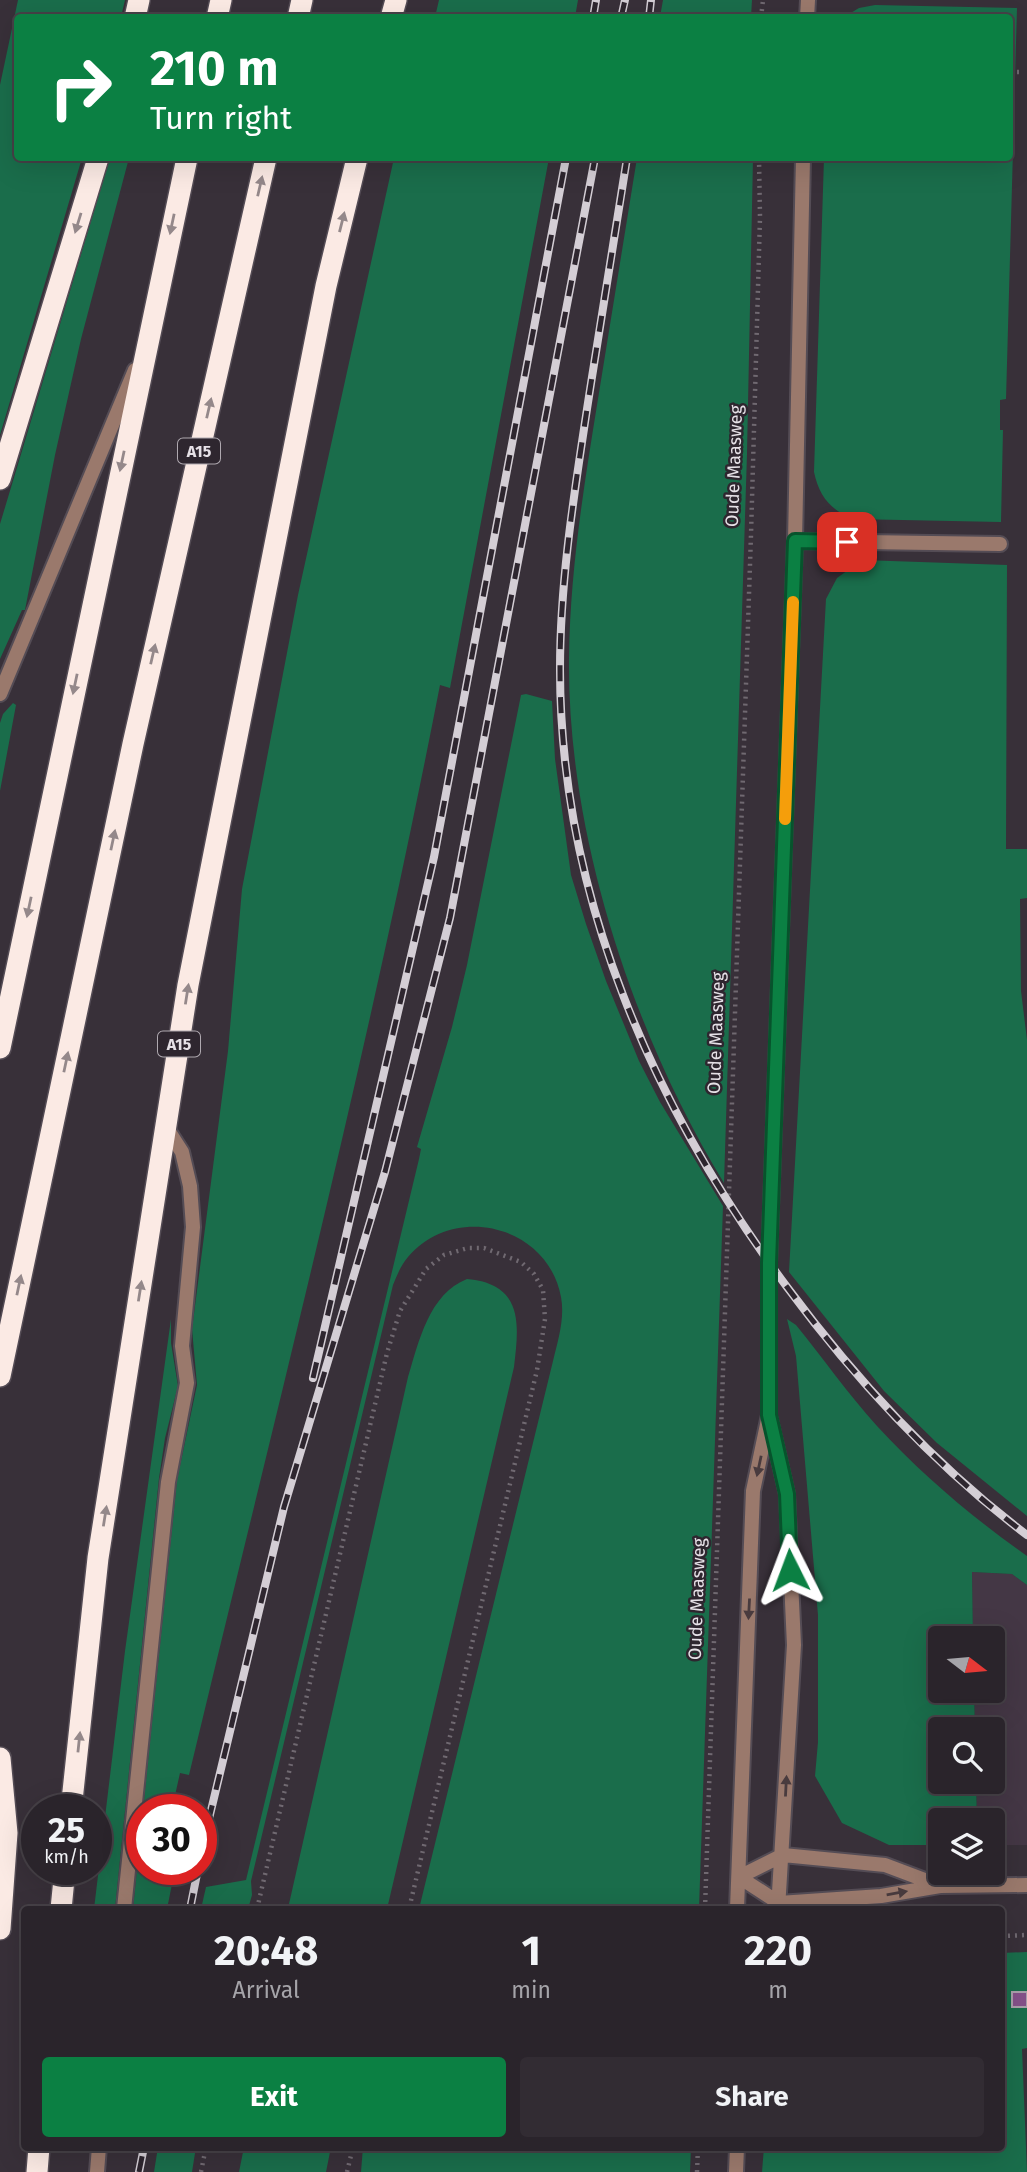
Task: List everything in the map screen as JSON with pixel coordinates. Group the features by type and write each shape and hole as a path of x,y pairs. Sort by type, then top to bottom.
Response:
{"highway":[{"path":"0,479 97,161"},
{"path":"0,1048 145,346 186,161"},
{"name":"A15","path":"0,1376 133,744 265,161"},
{"name":"A15","path":"73,1794 99,1558 188,985 326,286 356,161"},
{"path":"0,1758 7,1833 0,1929"},
{"path":"61,1906 63,1885"},
{"path":"37,2172 39,2151"}],"street":[{"path":"737,1906 753,1491 769,1415 769,1263 795,541 803,161"},
{"path":"0,694 145,346"},
{"path":"795,541 1000,544"},
{"path":"124,1906 168,1482 187,1383 182,1346 193,1227 190,1186 182,1152 166,1127"},
{"path":"769,1415 787,1494 794,1645 778,1906"},
{"path":"739,1877 783,1855 885,1865 940,1886"},
{"path":"739,1877 778,1906 881,1896 940,1886 1027,1885"},
{"path":"97,2172 99,2151"},
{"path":"736,2172 737,2151"}],"path":[{"path":"1013,72 1022,72"},
{"name":"Oude Maasweg","path":"705,1906 752,522 759,161"},
{"path":"258,1906 338,1558 400,1311 426,1269 443,1255 468,1248 484,1248 521,1262 534,1275 543,1290 545,1319 537,1370 410,1906"},
{"path":"1005,1936 1027,1935"},
{"path":"201,2172 205,2151"},
{"path":"347,2172 352,2151"},
{"path":"697,2172 698,2151"}],"shaded area":[{"path":"972,1572 1012,1574 1027,1585 1027,1845 1005,1845 1005,1808 977,1808 976,1794 1005,1794 1005,1717 975,1717 974,1703 1005,1703 1005,1626 973,1626"}],"green space":[{"path":"18,0 125,0 122,14 15,14"},
{"path":"439,0 578,0 576,14 436,14"},
{"path":"663,0 752,0 751,14 661,14"},
{"path":"875,5 1017,8 1013,150 1013,14 849,14 859,8"},
{"path":"14,19 14,161 81,161 0,435 0,85"},
{"path":"109,161 128,161 81,339 25,610 22,610 0,659 0,524"},
{"path":"393,161 548,161 450,688 440,685 352,1095 189,1775 180,1773 175,1794 145,1794 177,1480 197,1385 192,1329 228,1051 242,889 298,595"},
{"path":"637,161 753,161 747,454 724,1183 691,1125 634,998 593,862 580,793 571,725 570,625 579,528"},
{"path":"824,161 1013,161 1006,399 1000,400 1000,430 1003,430 1001,522 852,519 837,511 827,501 814,472"},
{"path":"862,560 1007,565 1006,849 1027,849 1027,898 1020,899 1021,991 1027,1040 1027,1516 937,1443 884,1391 789,1272 826,599 837,578"},
{"path":"521,695 552,701 555,759 571,875 586,924 639,1061 660,1102 723,1206 699,1906 420,1906 562,1321 561,1297 553,1273 538,1253 519,1239 497,1230 474,1227 450,1230 428,1240 408,1257 399,1270 393,1285 251,1881 252,1895 249,1906 202,1906 206,1887 246,1880 419,1159 421,1149 417,1147 467,965"},
{"path":"13,703 16,705 0,791 0,723 3,714"},
{"path":"467,1279 486,1282 508,1298 514,1309 516,1322 514,1367 388,1906 295,1906 289,1904 408,1377 427,1320 443,1296"},
{"path":"171,1319 171,1343 178,1386 165,1438 159,1478 115,1906 94,1906 97,1885 112,1885 112,1794 108,1794"},
{"path":"787,1319 796,1325 866,1414 912,1462 967,1511 1027,1556 1027,1585 1012,1574 972,1572 973,1626 928,1626 928,1703 974,1703 975,1717 928,1717 928,1794 976,1794 977,1808 928,1808 928,1845 889,1845 842,1823 815,1776 818,1742 818,1615 796,1356"},
{"path":"135,1885 172,1885 168,1906 133,1906"},
{"path":"1027,1952 1027,2048 1022,2049 1027,2172 762,2172 764,2151 1005,2151 1005,1953"},
{"path":"157,2151 195,2151 192,2172 154,2172"},
{"path":"243,2151 330,2151 326,2172 239,2172"},
{"path":"363,2151 691,2151 690,2172 361,2172"}],"building":[{"path":"1012,1992 1027,1992 1027,2007 1012,2007"}],"railway":[{"path":"594,14 596,0"},
{"path":"622,14 625,0"},
{"path":"649,14 651,0"},
{"path":"313,1378 434,857 565,161"},
{"path":"215,1794 284,1507 385,1172 450,918 594,161"},
{"path":"627,161 573,506 561,636 564,753 577,836 596,917 623,996 656,1072 695,1146 739,1218 787,1287 841,1355 898,1420 960,1480 1027,1535"},
{"path":"191,1906 195,1885"},
{"path":"139,2172 143,2151"}],"slow traffic":[{"path":"785,819 793,602"}],"route":[{"path":"790,1570 787,1494 769,1415 769,1263 795,541 847,542"}]}
